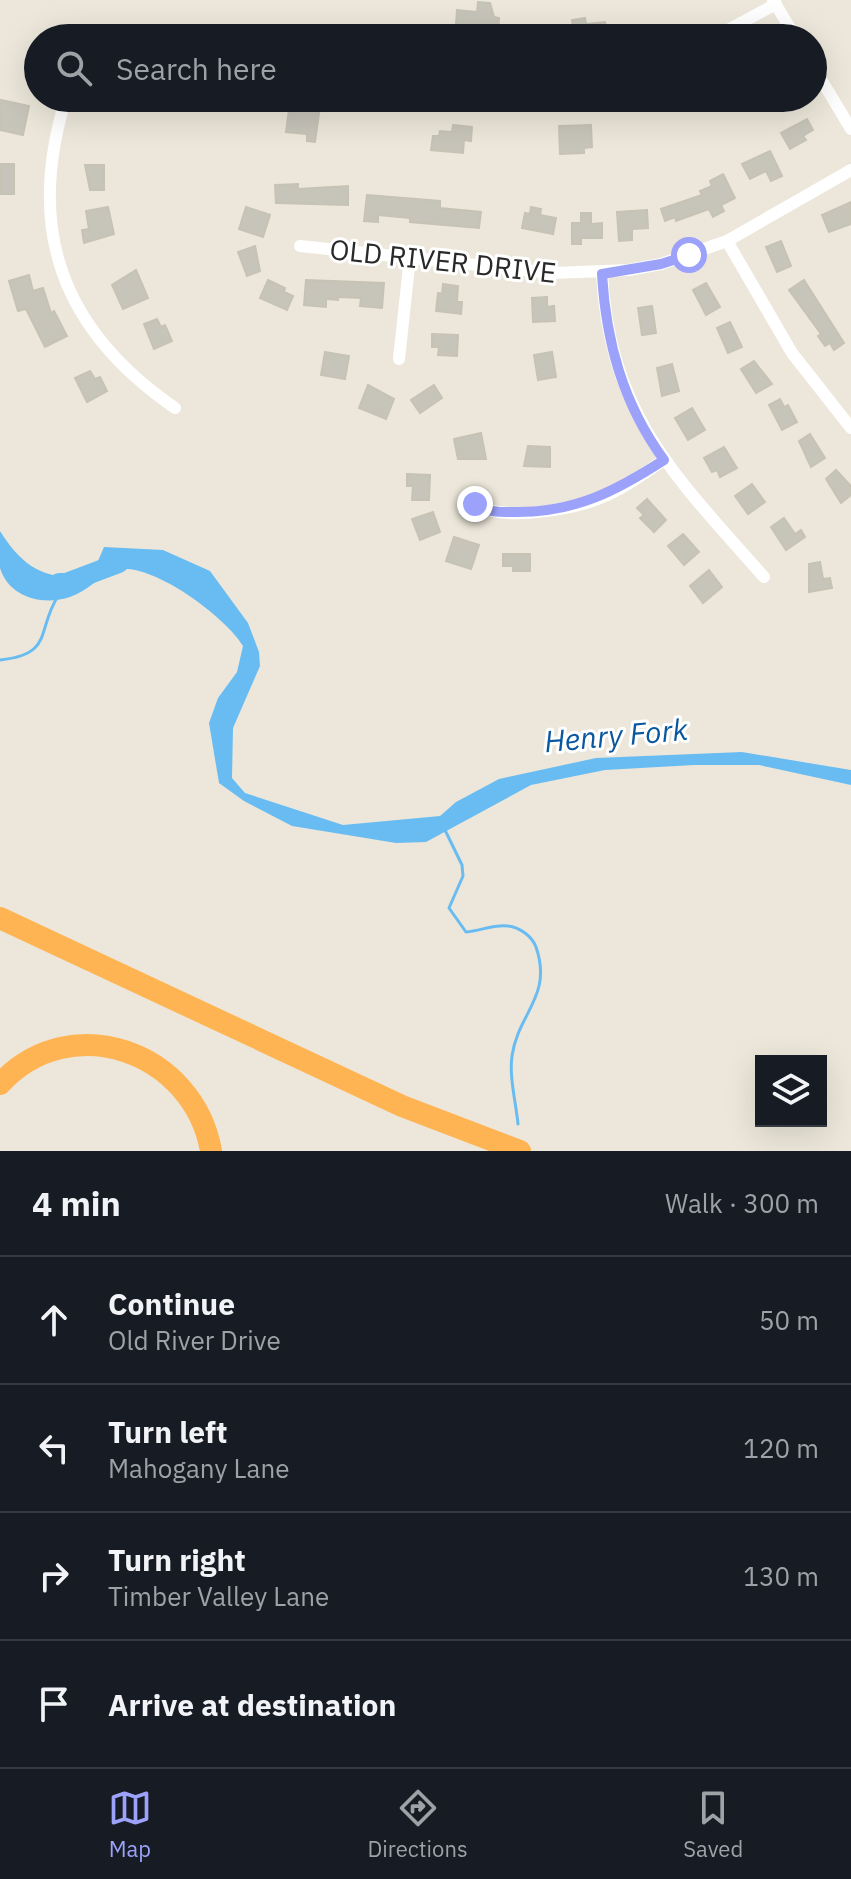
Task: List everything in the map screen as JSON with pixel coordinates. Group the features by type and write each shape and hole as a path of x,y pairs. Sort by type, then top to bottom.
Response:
{"highway":[{"path":"0,918 402,1106 520,1151"},
{"path":"0,1084 22,1064 57,1048 88,1044 118,1047 150,1060 179,1084 200,1114 211,1151"}],"street":[{"path":"737,24 775,2 788,24"},
{"path":"827,89 851,129"},
{"path":"62,112 52,148 48,186 48,217 57,261 72,293 110,354 142,385 175,408"},
{"name":"OLD RIVER DRIVE","path":"300,246 553,273 602,274 661,264 727,241 851,170"},
{"path":"727,241 792,353 851,428"},
{"path":"399,359 410,257"},
{"path":"602,274 604,311 616,368 646,436 764,577"},
{"path":"470,498 481,508 496,512 580,505 623,487 664,460"}],"water":[{"path":"0,531 18,555 49,574 92,575 104,547 163,550 210,571 248,623 259,652 260,666 233,728 232,778 245,793 343,825 440,816 456,802 499,779 596,758 742,752 851,770 851,785 759,765 605,770 531,785 426,842 396,843 292,826 244,801 219,783 209,723 218,698 237,672 243,646 221,620 164,581 144,572 126,569 111,571 82,591 60,600 39,600 19,593 0,568"}],"building":[{"path":"478,2 490,3 494,17 499,18 499,24 456,24 457,10 477,12"},
{"path":"585,18 586,24 573,24 572,20"},
{"path":"1,100 24,105 24,112 28,112 23,135 0,130"},
{"path":"289,112 319,112 315,142 307,141 307,134 286,132"},
{"path":"807,119 813,130 803,136 806,140 790,149 781,133"},
{"path":"453,125 472,127 471,141 464,140 463,153 431,150 433,136 439,136 440,131 452,132"},
{"path":"591,125 592,147 584,148 584,153 560,154 559,126"},
{"path":"770,151 782,176 771,181 766,171 750,179 742,164"},
{"path":"0,164 14,164 14,194 0,194"},
{"path":"85,165 104,165 104,190 90,190"},
{"path":"723,174 735,198 721,205 724,211 713,217 709,209 676,221 675,217 665,221 661,209 702,195 700,191 712,186 710,181"},
{"path":"298,184 298,189 348,186 348,205 276,203 275,185"},
{"path":"367,195 440,201 440,208 481,212 479,228 410,222 410,218 378,215 378,222 364,221"},
{"path":"851,202 851,224 829,232 822,215"},
{"path":"108,207 114,234 84,243 82,230 89,229 86,211"},
{"path":"246,207 270,215 263,237 239,229"},
{"path":"531,207 541,209 540,215 556,218 553,234 522,228 525,213 530,214"},
{"path":"647,210 648,228 632,229 632,240 619,241 617,212"},
{"path":"581,213 591,213 591,224 602,223 602,238 581,238 581,244 572,244 572,223 581,223"},
{"path":"781,241 791,266 777,272 766,247"},
{"path":"255,246 260,271 247,276 238,252"},
{"path":"136,270 148,298 123,309 112,285"},
{"path":"29,275 33,291 43,288 51,313 54,311 67,336 45,347 26,309 18,311 9,281"},
{"path":"268,280 285,288 284,292 293,296 287,310 260,298"},
{"path":"306,280 384,283 382,308 360,306 361,298 338,297 338,300 326,299 326,307 304,305"},
{"path":"804,280 844,343 834,350 830,343 825,346 818,336 821,334 789,290"},
{"path":"706,283 720,307 706,315 693,290"},
{"path":"443,284 458,286 457,302 462,302 461,314 436,311 438,293 442,294"},
{"path":"547,297 547,307 554,306 555,321 533,322 532,298"},
{"path":"652,306 656,333 642,335 638,308"},
{"path":"157,319 161,327 165,325 172,341 154,349 144,324"},
{"path":"730,322 742,347 728,353 717,328"},
{"path":"432,334 458,335 457,356 438,355 439,347 432,347"},
{"path":"325,352 349,356 345,379 321,375"},
{"path":"552,352 556,377 538,380 534,355"},
{"path":"754,361 772,384 756,393 741,369"},
{"path":"672,364 679,391 662,396 657,368"},
{"path":"90,371 95,379 100,377 107,391 87,402 75,378"},
{"path":"368,385 394,399 386,419 359,408"},
{"path":"434,385 442,398 420,413 411,400"},
{"path":"780,399 784,407 788,405 797,422 782,430 769,405"},
{"path":"692,408 705,430 688,440 675,418"},
{"path":"481,433 486,459 458,459 454,439"},
{"path":"810,434 825,458 811,467 799,441"},
{"path":"528,446 550,447 550,467 524,466"},
{"path":"724,447 737,468 720,477 717,470 712,472 704,458"},
{"path":"836,470 851,486 851,495 841,503 826,479"},
{"path":"407,474 430,475 429,500 412,500 413,486 407,486"},
{"path":"752,484 765,502 748,514 735,496"},
{"path":"647,499 666,520 654,532 640,518 644,515 637,508"},
{"path":"433,512 440,532 420,540 412,519"},
{"path":"784,518 795,534 801,530 805,537 786,550 771,527"},
{"path":"683,534 699,552 684,565 668,546"},
{"path":"454,537 479,545 471,569 446,561"},
{"path":"503,554 530,554 530,571 513,571 513,566 503,566"},
{"path":"820,562 823,579 830,578 832,588 809,592 809,564"},
{"path":"709,570 722,587 703,603 690,586"}],"waterway":[{"name":"Henry Fork","path":"59,583 119,563"},
{"path":"0,660 17,657 36,646 58,596"},
{"path":"444,828 462,865 463,876 449,908 466,932 498,926 512,927 521,930 536,947 540,979 533,1004 515,1041 511,1064 518,1124"}],"route":[{"path":"475,504 496,512 531,512 580,505 623,487 664,460 646,436 616,368 604,311 602,274 661,264 689,255"}]}
